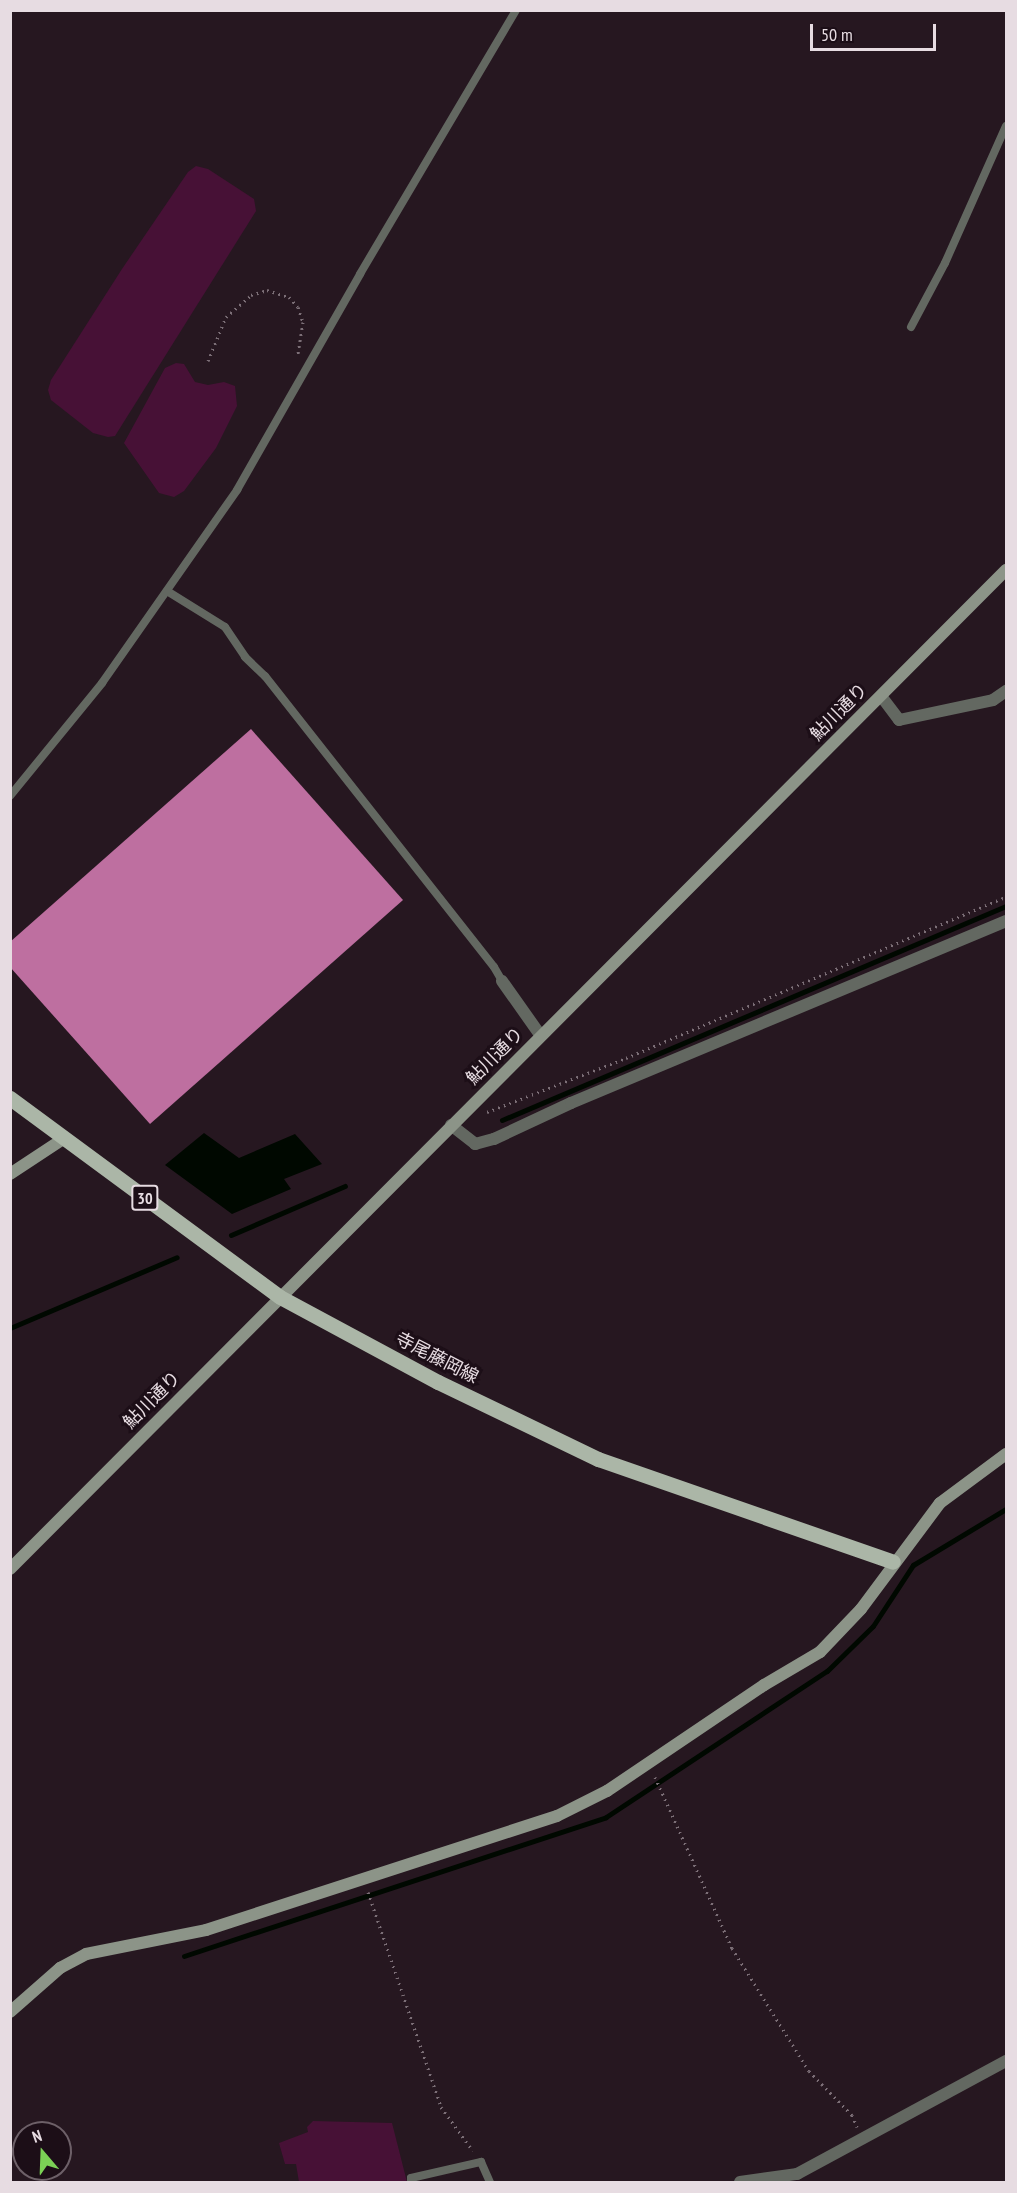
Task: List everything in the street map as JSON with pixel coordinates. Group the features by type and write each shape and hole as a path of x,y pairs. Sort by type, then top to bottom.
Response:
{"main road":[{"name":"寺尾藤岡線","path":"10,1098 280,1297 438,1382 598,1459 893,1562"}],"street":[{"name":"鮎川通り","path":"10,1569 1006,570"},
{"path":"881,696 899,720 993,700 1006,691"},
{"path":"451,1125 475,1144 494,1139 571,1103 1006,921"},
{"path":"502,981 541,1036"},
{"path":"10,1174 63,1139"},
{"path":"10,2012 60,1968 86,1954 206,1929 557,1816 607,1791 764,1685 820,1652 861,1609 893,1562 939,1503 1006,1454"},
{"path":"740,2182 797,2174 1006,2061"}],"lane":[{"path":"11,796 102,683 237,489 360,274 516,10"},
{"path":"911,327 945,263 1006,126"},
{"path":"167,591 225,627 245,657 265,676 495,968 502,981"},
{"path":"411,2182 411,2178 481,2162 490,2182"}],"path":[{"path":"208,361 226,317 251,295 267,290 289,297 298,307 303,322 303,337 296,361"},
{"path":"486,1113 626,1058 1006,897"},
{"path":"650,1764 732,1948 809,2071 852,2115 861,2138"},
{"path":"364,1878 441,2107 481,2162"}],"shaded area":[{"path":"196,166 208,169 254,199 256,211 115,436 108,437 93,433 51,400 48,390 51,380 122,269 188,172"},
{"path":"176,363 184,364 195,382 208,385 224,382 235,386 237,406 216,448 184,491 174,497 159,493 124,443 165,368"},
{"path":"204,1133 239,1158 295,1134 322,1164 284,1179 291,1189 232,1214 165,1165"},
{"path":"313,2121 392,2123 407,2182 299,2182 296,2164 285,2164 279,2143 308,2132 307,2127"}],"building":[{"path":"251,729 403,900 150,1124 10,967 10,942"}],"waterway":[{"path":"502,1120 1006,906"},
{"path":"231,1235 345,1186"},
{"path":"10,1328 177,1257"},
{"path":"184,1956 606,1817 827,1671 873,1626 913,1565 1006,1509"}]}
